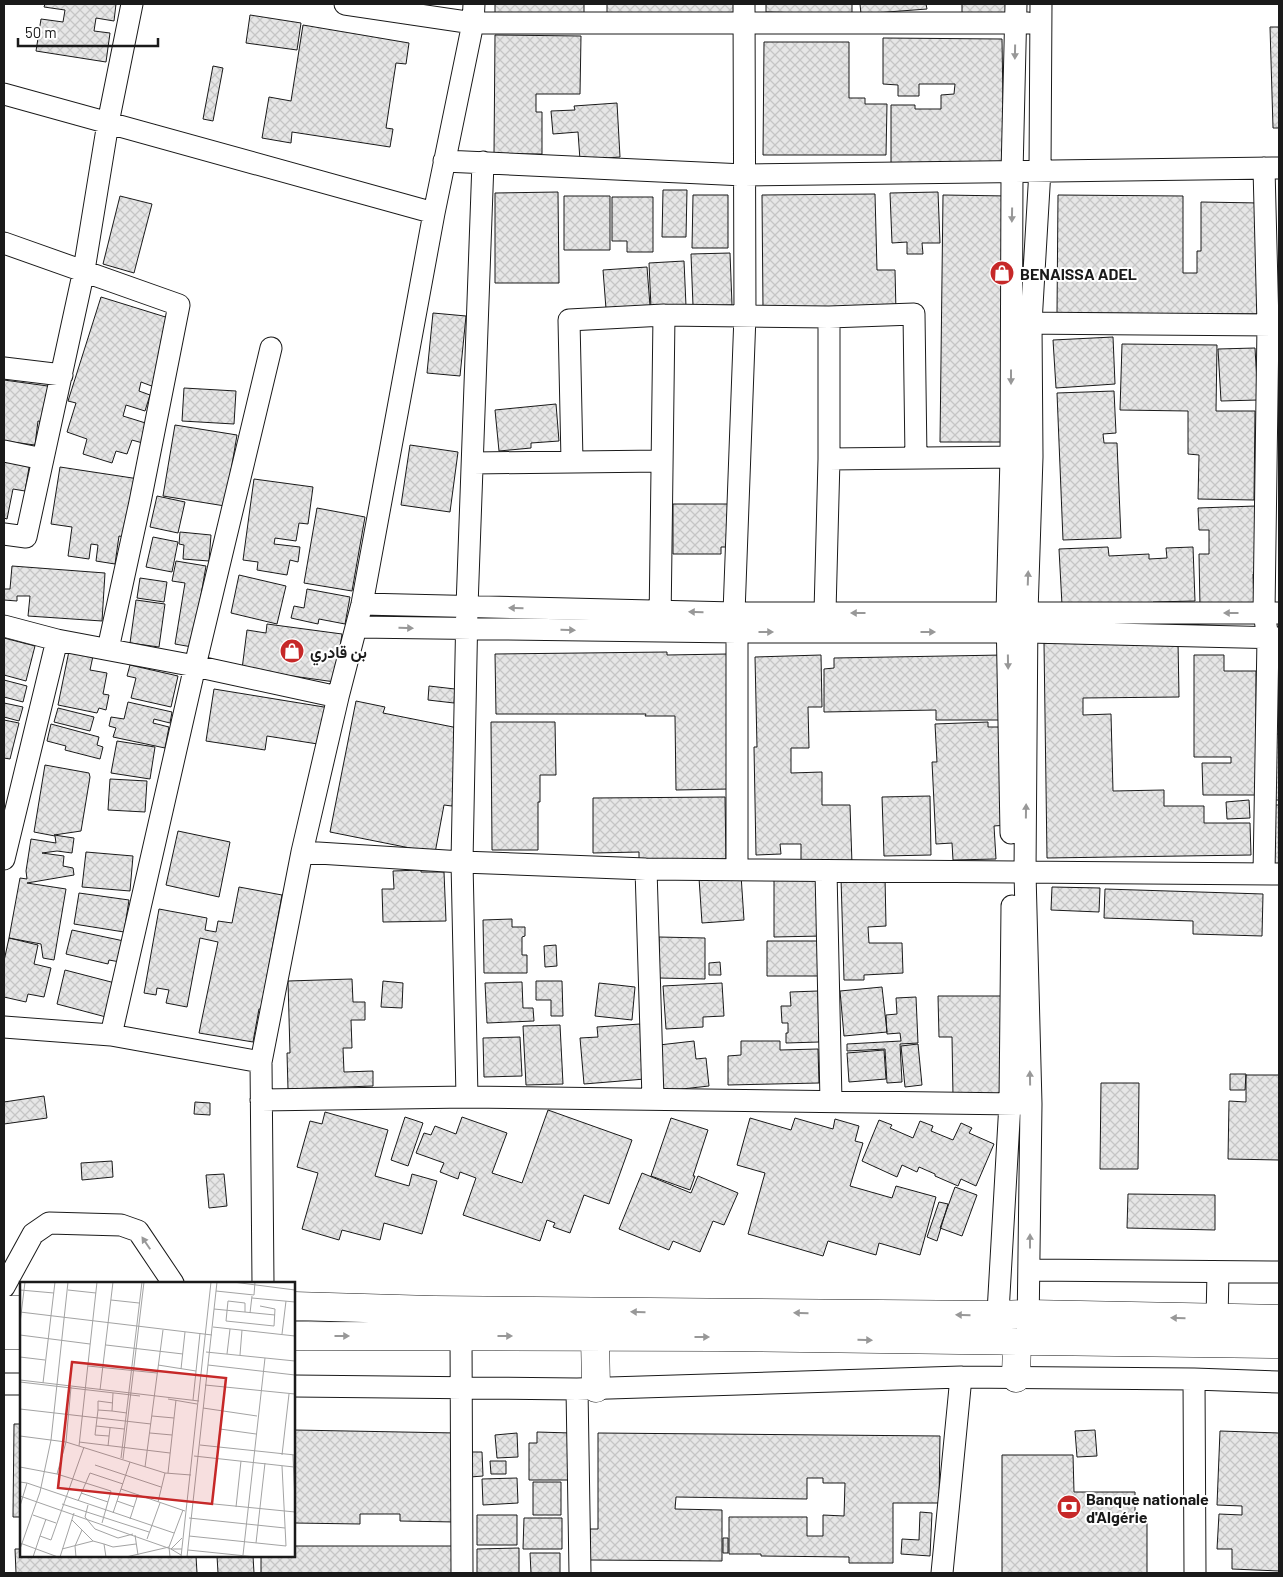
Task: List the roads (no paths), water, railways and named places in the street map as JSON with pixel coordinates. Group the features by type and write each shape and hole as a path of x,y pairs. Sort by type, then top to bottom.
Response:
{"highway":[{"path":"295,1306 1279,1344"},
{"path":"4,1310 20,1310"},
{"path":"295,1336 1010,1335 1029,1314 1279,1319"},
{"path":"4,1335 20,1335"},
{"path":"1010,1335 1016,1378"},
{"path":"586,1389 595,1336"}],"street":[{"path":"4,534 26,537 84,270 108,124 132,4"},
{"path":"345,4 474,14 1040,13 1040,170 1021,323 1011,457 1018,623 1018,872 1021,1104 1029,1270 1029,1314"},
{"path":"737,870 736,622 746,315 744,13"},
{"path":"263,1282 261,1062 302,852 338,696 362,604 434,213 474,14"},
{"path":"1016,14 1012,173 1021,323 1032,457 1018,623"},
{"path":"4,94 434,213"},
{"path":"302,852 462,862 646,869 1272,874 1274,325 1272,168 1040,170 1012,173 744,175 444,161"},
{"path":"467,1097 462,862 467,607 483,162"},
{"path":"4,243 179,305 140,502 108,649"},
{"path":"572,461 570,320 664,315 829,316 914,314 916,458"},
{"path":"660,621 664,315"},
{"path":"824,612 829,459 829,316"},
{"path":"1021,323 1274,325"},
{"path":"111,1034 195,666 271,348"},
{"path":"4,368 62,375"},
{"path":"4,451 43,459"},
{"path":"829,459 1032,457"},
{"path":"473,462 662,461"},
{"path":"362,604 467,607 660,621"},
{"path":"736,622 824,612 1274,638"},
{"path":"357,627 467,628 660,621 1018,623 1272,613"},
{"path":"4,626 57,640 338,696"},
{"path":"4,859 10,813 57,640"},
{"path":"646,869 653,1099"},
{"path":"826,871 831,1101"},
{"path":"4,1027 111,1034 261,1062"},
{"path":"261,1100 467,1097 1021,1104"},
{"path":"1010,1335 1021,1104"},
{"path":"4,1286 33,1234 49,1223 121,1225 138,1232 172,1282"},
{"path":"1029,1270 1279,1272"},
{"path":"1217,1319 1218,1272"},
{"path":"461,1336 462,1573"},
{"path":"942,1573 961,1377"},
{"path":"295,1386 586,1389 961,1377 1194,1379 1279,1382"},
{"path":"1194,1379 1194,1573"},
{"path":"4,1384 20,1384"},
{"path":"580,1573 586,1389"}],"place":[{"name":"BENAISSA ADEL","path":"1002,273"},
{"name":"بن قادري","path":"292,651"},
{"name":"Banque nationale d'Algérie","path":"1069,1507"}]}
